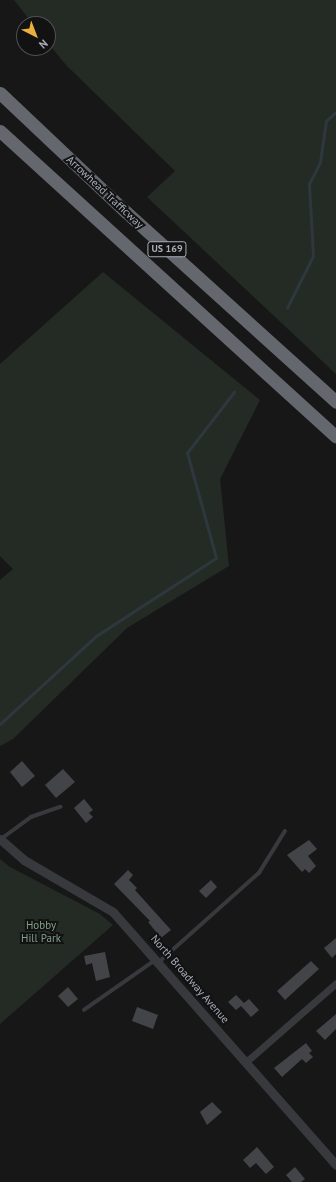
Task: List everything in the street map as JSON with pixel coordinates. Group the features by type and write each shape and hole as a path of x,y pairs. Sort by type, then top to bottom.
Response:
{"highway":[{"name":"Arrowhead Trafficway","path":"0,93 126,212 336,402"},
{"name":"US 169","path":"0,132 336,436"}],"street":[{"name":"North Broadway Avenue","path":"0,840 24,860 113,912 247,1061 336,1165"},
{"path":"247,1061 336,983"}],"lane":[{"path":"0,840 31,817 60,807"},
{"path":"84,1010 158,961 258,872 285,831"}],"green space":[{"path":"14,0 336,0 336,374 147,197 175,171 66,65 56,53 56,16 27,16"},
{"path":"103,272 260,400 220,479 229,566 127,628 13,739 0,746 0,580 13,569 0,556 0,364"},
{"name":"Hobby Hill Park","path":"0,859 10,867 100,914 113,925 0,1024"}],"building":[{"path":"22,761 35,776 22,787 10,772"},
{"path":"63,769 75,782 56,798 45,785"},
{"path":"84,799 93,810 89,813 93,817 86,823 74,808"},
{"path":"309,840 317,849 308,856 316,866 309,873 305,869 302,872 287,855"},
{"path":"128,870 133,875 129,880 137,888 135,890 171,930 161,938 148,922 150,921 114,884"},
{"path":"211,880 217,887 206,898 199,891"},
{"path":"336,938 336,954 332,958 324,948"},
{"path":"105,952 110,977 96,981 92,963 86,965 84,956"},
{"path":"311,961 319,969 285,1000 277,991"},
{"path":"68,987 78,999 68,1007 58,996"},
{"path":"236,995 244,1003 249,999 259,1010 251,1017 241,1006 236,1010 228,1002"},
{"path":"137,1007 158,1015 153,1029 132,1021"},
{"path":"336,1014 336,1029 325,1040 316,1031"},
{"path":"306,1043 312,1051 309,1053 313,1057 306,1063 302,1059 282,1077 274,1068"},
{"path":"212,1102 222,1112 207,1125 200,1112"},
{"path":"257,1147 274,1167 266,1174 256,1163 250,1168 243,1160"},
{"path":"295,1167 305,1179 301,1182 292,1182 286,1175"}],"waterway":[{"path":"287,308 313,256 309,184 320,162 326,121 336,112"},
{"path":"0,724 96,636 216,558 187,453 234,392"}]}
